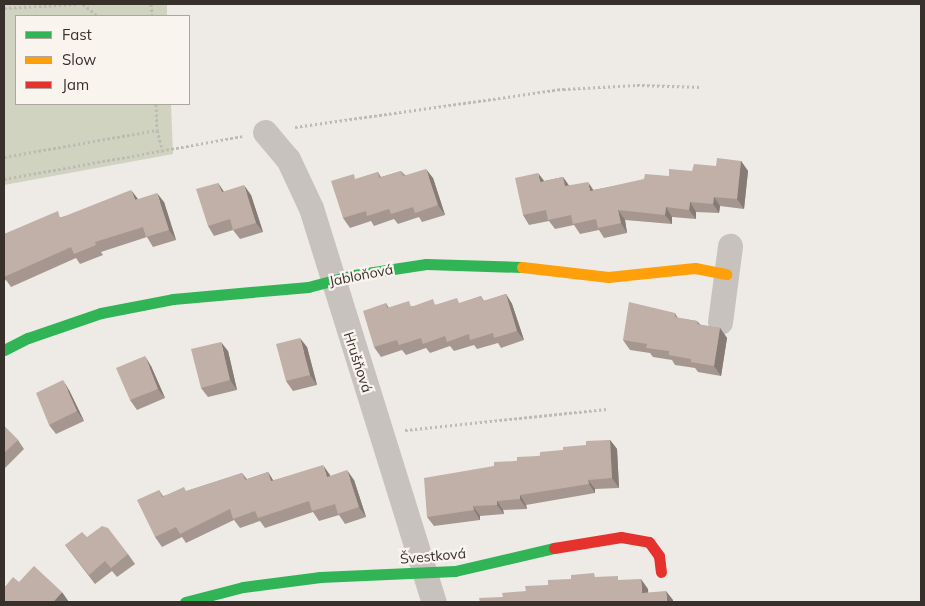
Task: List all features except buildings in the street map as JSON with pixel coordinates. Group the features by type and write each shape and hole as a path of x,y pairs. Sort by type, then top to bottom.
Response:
{"street":[{"name":"Hrušňová","path":"265,132 288,159 311,208 331,279 428,573 434,602"},
{"path":"720,322 730,246"},
{"name":"Jabloňová","path":"4,350 28,338 101,313 173,299 308,287 331,279 426,264 512,266 608,277 695,268 726,274"},
{"name":"Švestková","path":"185,602 242,587 320,577 455,571 574,544 621,537 650,542 659,556 661,572"}],"path":[{"path":"4,8 77,4"},
{"path":"83,4 97,15"},
{"path":"4,179 163,152 265,132 563,89 638,85 702,87"},
{"path":"156,105 157,130 163,152"},
{"path":"4,157 157,130"},
{"path":"381,432 606,409"}],"green space":[{"path":"4,4 167,4 167,15 15,15 15,105 171,105 173,154 4,185"}],"traffic: fast":[{"path":"4,350 28,338 101,313 173,299 308,287 354,275 426,264 522,267"},
{"path":"185,602 243,587 320,577 455,571 554,548"}],"traffic: slow":[{"path":"522,267 608,277 695,268 726,274"}],"traffic: jam":[{"path":"554,548 621,537 649,542 659,556 661,572"}]}
